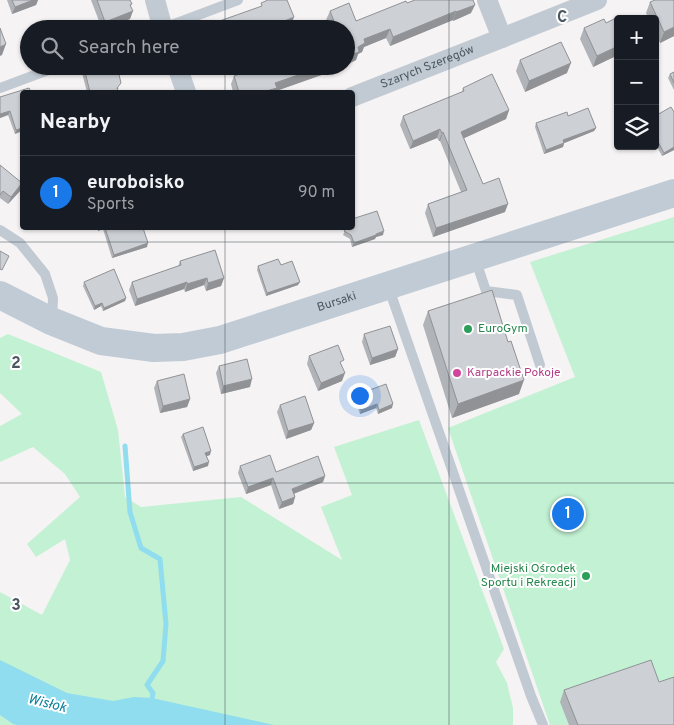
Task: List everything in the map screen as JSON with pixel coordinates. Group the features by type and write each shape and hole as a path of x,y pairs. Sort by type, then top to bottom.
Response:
{"street":[{"path":"155,0 161,20"},
{"path":"486,0 502,38"},
{"name":"Szarych Szeregów","path":"355,96 597,0"},
{"path":"180,75 185,90"},
{"name":"Bursaki","path":"0,296 52,321 101,341 154,348 183,347 220,340 674,193"}],"lane":[{"path":"186,20 238,0"},
{"path":"0,88 34,75"},
{"path":"0,230 20,243 45,274 53,298 52,321"},
{"path":"475,257 486,291 517,295 540,365"},
{"path":"388,285 528,687 543,725"}],"green space":[{"name":"Miejski Ośrodek Sportu i Rekreacji","path":"674,217 674,725 550,725 448,428 575,377 530,262"},
{"path":"8,334 101,372 118,430 125,497 141,507 241,497 342,560 321,507 352,495 334,447 419,420 504,649 496,662 507,683 513,708 513,725 0,725 0,592 42,615 70,560 65,539 36,557 27,544 80,497 65,474 33,447 0,462 0,426 22,414 0,393 0,338"}],"water":[{"name":"Wisłok","path":"0,660 67,693 113,701 134,697 152,698 274,725 17,725 0,715"}],"building":[{"path":"12,0 33,0 15,7"},
{"path":"97,0 130,0 133,11 110,20 104,20"},
{"path":"268,0 287,0 294,17 287,20 222,20 262,6 261,3"},
{"path":"415,0 473,0 475,5 393,37 390,29 364,39 365,43 358,47 359,52 355,54 355,20 334,20 330,11 349,3 356,21 406,1 407,3"},
{"path":"655,0 674,0 674,27 664,32 659,21 659,15 656,15 650,2"},
{"path":"604,19 606,23 614,19 614,48 597,56 584,28"},
{"path":"0,28 6,44 0,47"},
{"path":"561,42 571,63 529,81 520,60"},
{"path":"674,72 674,83 670,74"},
{"path":"492,74 509,110 461,132 483,184 499,178 508,204 436,228 428,204 467,190 443,132 440,129 413,141 403,116 464,91 463,88"},
{"path":"86,75 119,75 121,83 118,90 90,90"},
{"path":"298,75 275,83 277,88 270,90 238,90 234,76"},
{"path":"20,91 20,129 16,130 10,111 0,114 0,97"},
{"path":"671,107 674,112 674,147 664,153 659,144 659,114"},
{"path":"588,108 596,128 563,140 564,143 546,150 536,123 567,112 568,116"},
{"path":"0,165 20,181 20,186 11,197 3,191 0,195"},
{"path":"377,211 384,231 354,243 351,235 344,231 355,230 355,218"},
{"path":"106,230 144,230 148,243 114,255"},
{"path":"215,250 224,278 208,283 207,278 187,284 187,282 137,299 132,282 181,265 180,261"},
{"path":"0,251 9,256 2,270 0,269"},
{"path":"278,259 281,265 292,261 300,282 267,293 258,266"},
{"path":"114,269 126,298 104,308 102,303 95,306 84,282"},
{"path":"492,290 508,342 511,341 524,380 458,404 428,311"},
{"path":"390,326 398,349 372,358 364,334"},
{"path":"338,345 344,360 340,362 345,373 321,383 309,356"},
{"path":"247,359 252,379 223,386 219,366"},
{"path":"184,374 190,399 163,406 157,381"},
{"path":"386,384 393,404 379,410 377,404 361,410 356,395"},
{"path":"305,396 314,423 288,431 280,405"},
{"path":"203,427 211,451 205,453 209,462 194,467 183,434"},
{"path":"270,455 276,472 318,456 325,476 292,489 295,497 282,502 273,478 248,487 240,466"},
{"path":"651,660 659,682 674,677 674,725 578,725 564,690"}],"waterway":[{"path":"125,446 130,512 141,548 160,559 166,624 163,661 147,685 153,693 151,704"}],"place":[{"name":"EuroGym","path":"468,329"},
{"name":"Karpackie Pokoje","path":"457,373"},
{"name":"euroboisko","path":"568,514"},
{"name":"Miejski Ośrodek Sportu i Rekreacji","path":"586,576"}]}
